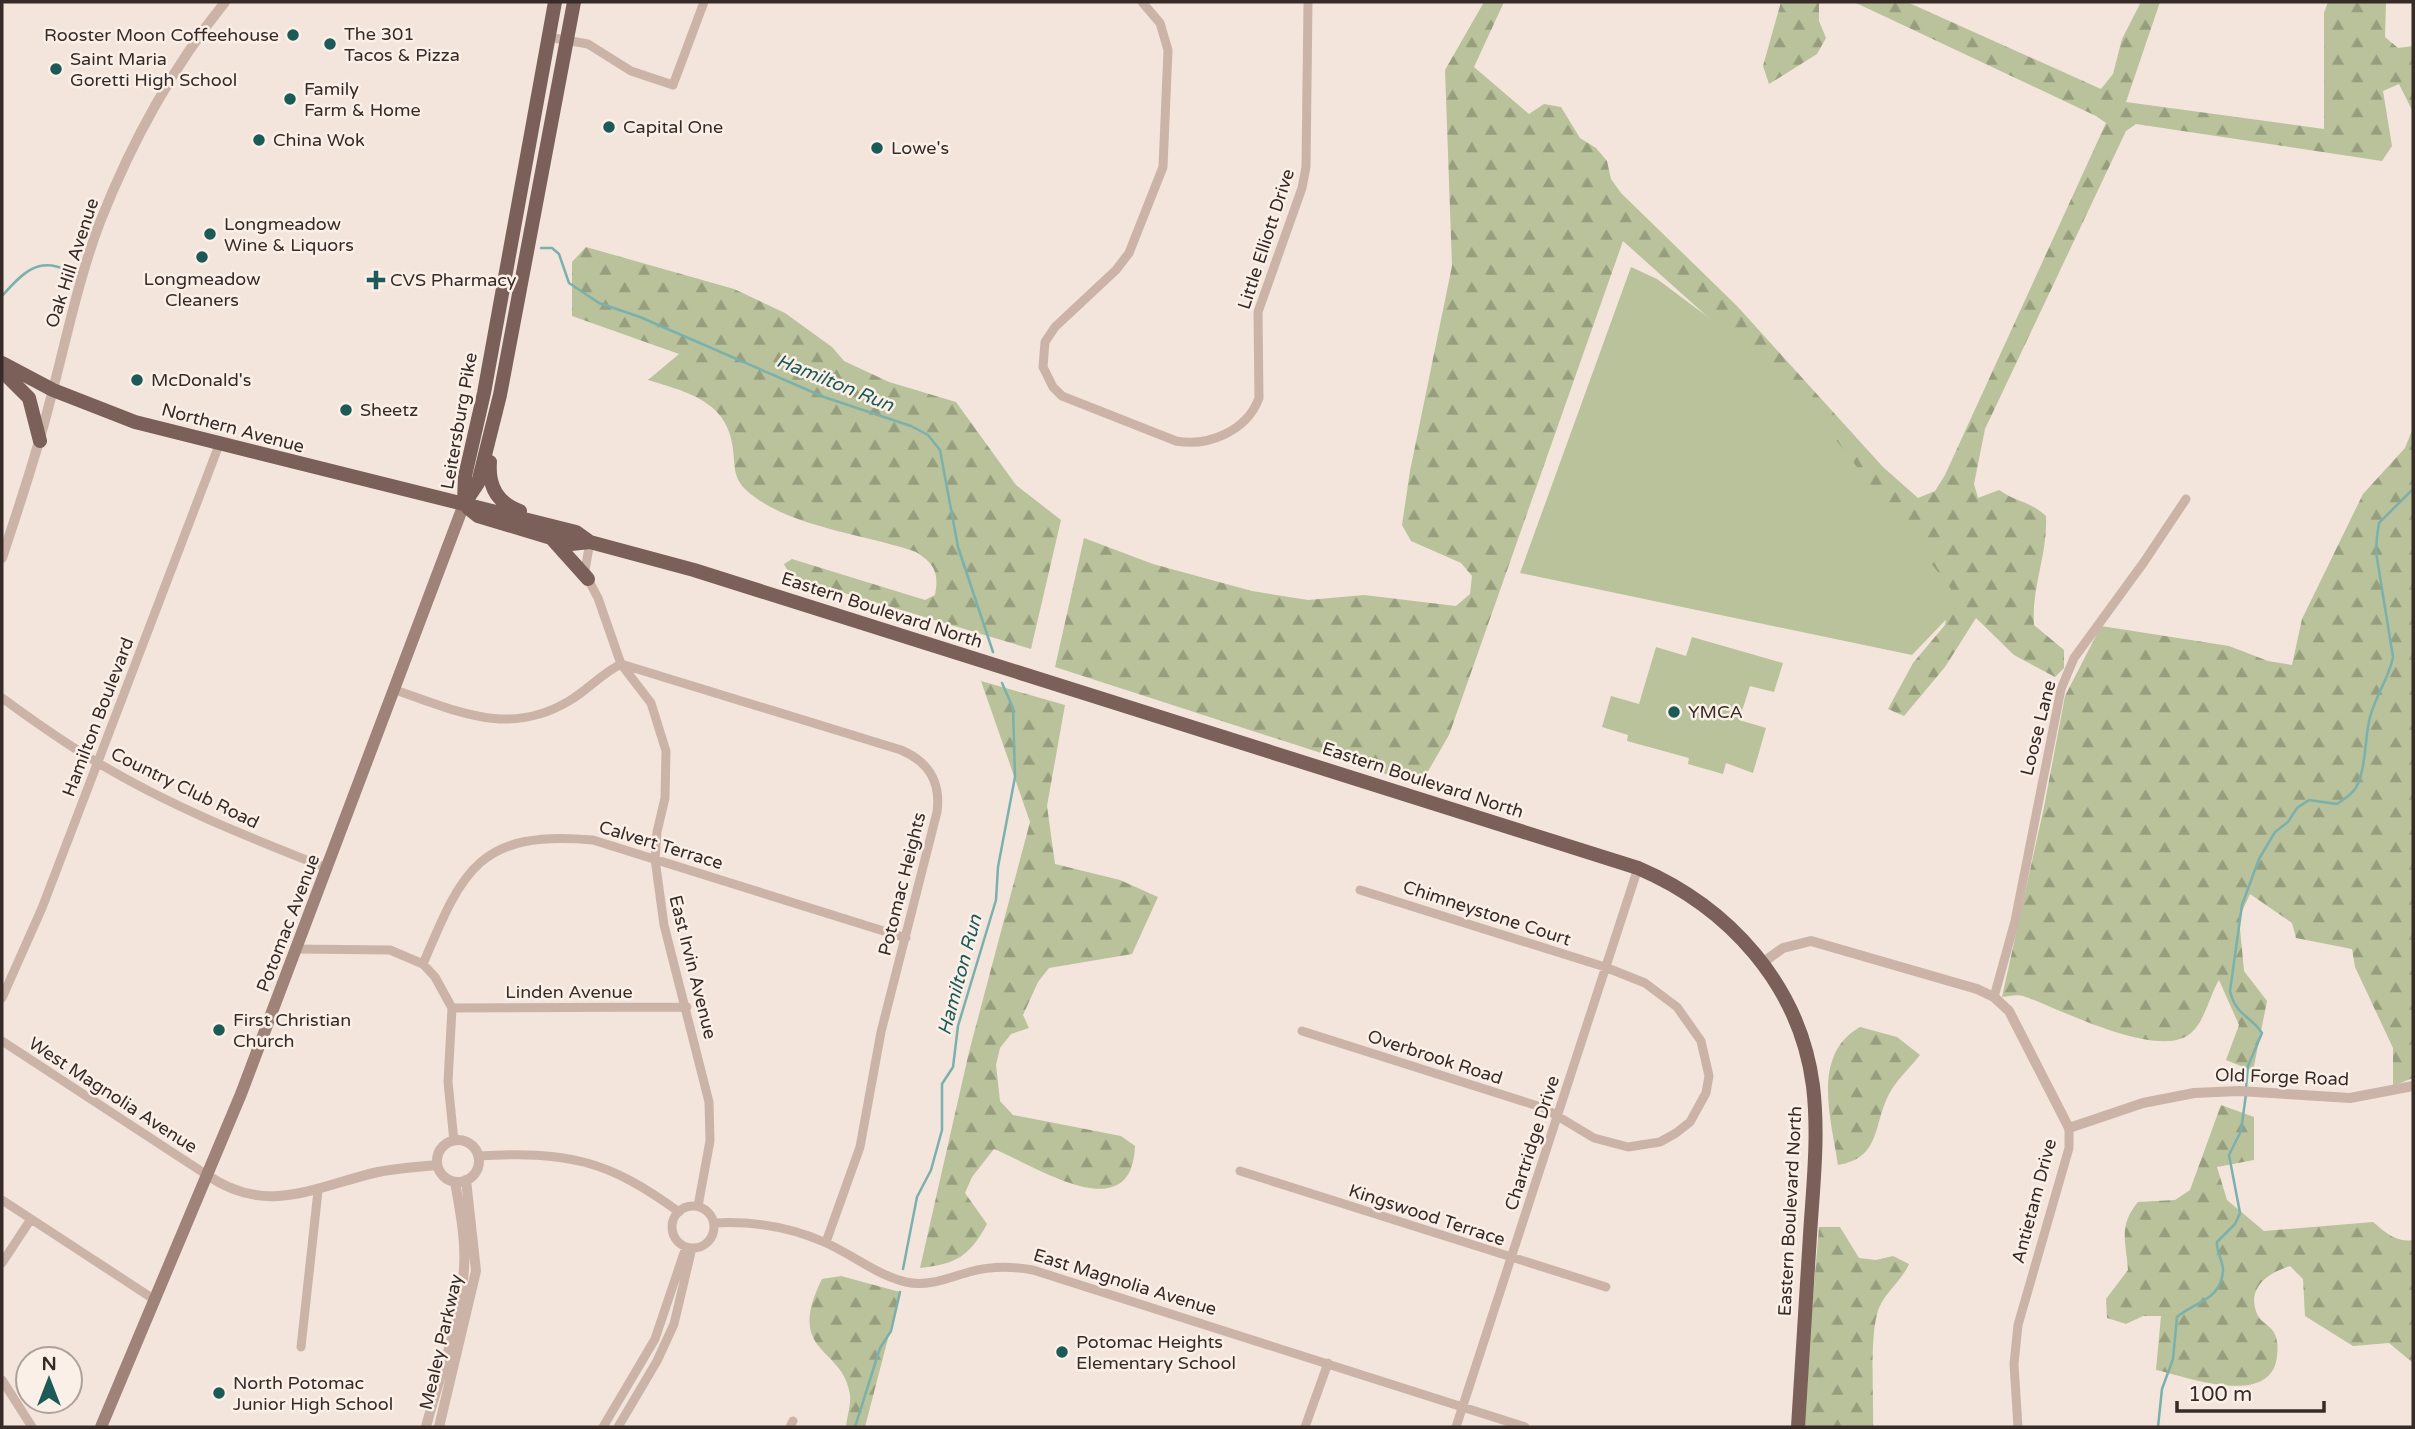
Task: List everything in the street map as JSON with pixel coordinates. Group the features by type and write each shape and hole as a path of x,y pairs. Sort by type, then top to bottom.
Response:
{"main road":[{"name":"Leitersburg Pike","path":"464,504 466,476 484,393 555,2"},
{"name":"Leitersburg Pike","path":"464,504 478,483 500,395 573,2"},
{"name":"Northern Avenue","path":"2,363 53,390 135,422 464,504"},
{"path":"2,371 29,398 40,440"},
{"path":"500,395 488,477 497,497 512,508 540,517 545,524"},
{"name":"Eastern Boulevard North","path":"464,504 576,532 590,542 694,570 1638,869 1675,886 1720,916 1762,963 1780,988 1796,1021 1813,1085 1815,1140 1798,1427"},
{"name":"Eastern Boulevard North","path":"464,504 478,516 552,539 571,544 590,542"},
{"name":"Potomac Avenue","path":"101,1427 207,1175 297,949 464,504"},
{"path":"552,539 587,579"}],"street":[{"name":"Oak Hill Avenue","path":"2,558 40,440 86,264 117,181 157,102 225,2"},
{"path":"548,37 587,44 631,71 673,85 704,2"},
{"name":"Little Elliott Drive","path":"1142,2 1160,23 1168,50 1163,167 1129,253 1048,335 1043,367 1053,387 1074,402 1176,441 1193,444 1216,439 1235,428 1256,408 1259,398 1258,312 1302,188 1306,167 1308,2"},
{"name":"Hamilton Boulevard","path":"2,998 42,908 219,445"},
{"name":"Loose Lane","path":"1994,997 2015,920 2061,689 2074,658 2186,499"},
{"path":"587,579 585,570 590,542"},
{"name":"East Irvin Avenue","path":"587,579 598,598 621,664 651,704 666,751 665,798 657,832 655,859 664,925 709,1102 710,1141 698,1206"},
{"path":"395,690 476,718 510,720 547,712 568,702 601,674 621,664"},
{"name":"Potomac Heights","path":"621,664 901,751 924,764 937,785 939,799 881,1032 860,1147 826,1242"},
{"name":"Country Club Road","path":"2,698 97,763 199,815 327,868"},
{"name":"Calvert Terrace","path":"423,964 460,883 487,857 505,848 548,839 593,840 906,938"},
{"name":"Chartridge Drive","path":"1456,1427 1638,869"},
{"name":"Chimneystone Court","path":"1360,890 1605,967"},
{"path":"1762,963 1796,943 1819,943 1994,997"},
{"path":"297,949 390,950 423,964 435,977 452,1009 448,1082 454,1141"},
{"path":"1557,1115 1611,1144 1644,1146 1660,1142 1690,1122 1706,1093 1709,1076 1706,1058 1691,1024 1661,994 1605,967"},
{"name":"Antietam Drive","path":"1994,997 2015,1021 2069,1128 2069,1148 2018,1325 2014,1364 2018,1427"},
{"name":"Linden Avenue","path":"452,1009 687,1007"},
{"name":"Overbrook Road","path":"1302,1031 1544,1108 1557,1115"},
{"name":"West Magnolia Avenue","path":"2,1041 207,1175"},
{"name":"Old Forge Road","path":"2069,1128 2169,1097 2239,1091 2350,1098 2413,1086"},
{"path":"454,1141 469,1144 478,1156 474,1175 461,1181 447,1179 437,1164 441,1149 454,1141"},
{"path":"478,1156 543,1154 595,1163 648,1189 679,1212"},
{"path":"207,1175 223,1185 259,1195 318,1191 380,1172 437,1164"},
{"name":"Kingswood Terrace","path":"1240,1171 1606,1287"},
{"name":"Mealey Parkway","path":"426,1427 459,1302 464,1270 461,1181"},
{"name":"Mealey Parkway","path":"439,1427 476,1271 461,1181"},
{"path":"301,1347 318,1191"},
{"path":"2,1200 155,1300"},
{"path":"698,1206 711,1216 714,1223 709,1241 689,1247 673,1231 672,1224 679,1212 698,1206"},
{"path":"2,1263 31,1219"},
{"name":"East Magnolia Avenue","path":"714,1223 767,1224 826,1242 876,1270 907,1283 945,1281 993,1267 1033,1270 1525,1427"},
{"path":"603,1427 655,1339 689,1247"},
{"path":"618,1427 657,1361 674,1324 689,1247"},
{"path":"1305,1427 1328,1363"},
{"path":"2,1380 32,1427"}],"green space":[{"path":"1484,2 1504,2 1474,67 1529,114 1544,104 1561,107 1580,138 1596,148 1607,161 1611,179 1621,193 1737,306 1883,467 1918,498 1935,491 1945,475 2106,123 1854,2 1907,2 2101,89 2113,74 2122,39 2141,2 2160,2 2126,102 2324,129 2324,13 2328,2 2386,2 2385,37 2398,48 2413,46 2413,112 2399,84 2383,91 2392,146 2382,161 2136,124 2126,131 1985,429 1974,484 1978,498 1999,490 2046,516 2034,625 2064,650 2064,668 2055,677 2014,655 1976,618 1945,667 1904,716 1888,709 1913,663 1945,625 1951,589 1817,415 1623,241 1449,735 1420,785 1055,667 1084,538 1153,564 1252,591 1308,600 1364,595 1456,606 1470,594 1472,576 1461,563 1411,541 1402,525 1410,471 1452,266 1445,70"},
{"path":"1781,2 1819,2 1819,21 1826,38 1817,54 1769,84 1763,66"},
{"path":"586,247 734,289 785,313 832,347 844,361 889,382 956,402 1016,485 1061,520 1031,649 791,577 784,564 792,559 925,600 935,595 936,587 934,570 928,561 916,552 803,521 762,502 745,489 736,475 730,433 714,409 691,394 648,380 679,354 572,316 572,262"},
{"path":"1631,267 1657,279 1799,385 1984,580 1912,655 1520,573"},
{"path":"2413,428 2413,1078 2393,1086 2393,1048 2355,967 2352,949 2296,938 2292,923 2250,894 2239,918 2244,971 2267,1001 2253,1071 2226,1060 2239,1025 2219,980 2197,1027 2177,1040 2158,1041 2134,1037 2023,996 2002,997 2044,807 2065,696 2101,626 2229,646 2268,661 2292,665 2302,619 2363,494 2405,448"},
{"name":"YMCA","path":"1692,637 1783,663 1774,692 1750,686 1739,720 1766,728 1753,773 1726,763 1723,774 1688,764 1689,758 1627,741 1628,735 1602,727 1611,696 1639,704 1656,647 1686,656"},
{"path":"981,681 1065,705 1047,806 1055,864 1120,880 1158,897 1132,954 1049,968 1038,982 1023,1015 1029,1028 1011,1034 1000,1048 996,1065 1000,1101 1013,1115 1121,1136 1135,1146 1130,1171 1118,1185 1100,1189 1079,1186 1056,1178 994,1149 972,1177 965,1193 987,1224 974,1244 960,1257 943,1264 920,1268 969,1052 1030,822"},
{"path":"1860,1027 1897,1037 1920,1055 1889,1094 1869,1148 1852,1161 1838,1165 1829,1108 1830,1071 1835,1054 1845,1039"},
{"path":"2221,1105 2254,1117 2254,1160 2217,1167 2227,1200 2264,1231 2373,1222 2396,1238 2413,1240 2413,1363 2389,1343 2353,1346 2305,1316 2303,1279 2290,1266 2273,1273 2256,1290 2254,1298 2258,1316 2273,1331 2278,1346 2276,1362 2269,1375 2257,1383 2224,1385 2156,1370 2161,1316 2143,1316 2126,1324 2107,1318 2106,1299 2128,1270 2125,1234 2132,1211 2138,1202 2175,1200 2190,1190"},
{"path":"1819,1227 1840,1227 1859,1258 1876,1260 1893,1256 1909,1264 1882,1302 1876,1319 1873,1349 1873,1427 1802,1427"},
{"path":"841,1276 900,1292 865,1427 846,1427 850,1395 846,1379 813,1336 810,1322 812,1304 822,1279"}],"waterway":[{"name":"Hamilton Run","path":"541,248 552,248 559,254 569,283 599,303 640,317 824,397 911,426 928,435 940,450 958,547 993,652"},
{"name":"Hamilton Run","path":"2,296 30,270 46,265 66,270"},
{"path":"2246,1088 2248,1066 2262,1033 2236,1006 2230,991 2242,905 2259,859 2275,832 2288,822 2297,808 2309,800 2337,804 2357,785 2363,766 2370,717 2393,657 2376,552 2379,523 2413,489"},
{"name":"Hamilton Run","path":"903,1269 917,1197 931,1170 942,1130 942,1084 953,1067 958,1026 996,900 998,867 1015,777 1013,708 1002,683"},
{"path":"2158,1427 2162,1389 2173,1359 2177,1317 2218,1288 2223,1270 2217,1242 2235,1224 2240,1213 2229,1155 2241,1131 2246,1094"},
{"name":"Hamilton Run","path":"855,1427 880,1348 891,1331 900,1292"}],"place":[{"name":"Rooster Moon Coffeehouse","path":"293,35"},
{"name":"The 301 Tacos & Pizza","path":"330,44"},
{"name":"Saint Maria Goretti High School","path":"56,69"},
{"name":"Family Farm & Home","path":"290,99"},
{"name":"Capital One","path":"609,127"},
{"name":"China Wok","path":"259,140"},
{"name":"Lowe's","path":"877,148"},
{"name":"Longmeadow Wine & Liquors","path":"210,234"},
{"name":"Longmeadow Cleaners","path":"202,257"},
{"name":"CVS Pharmacy","path":"376,280"},
{"name":"McDonald's","path":"137,380"},
{"name":"Sheetz","path":"346,410"},
{"name":"YMCA","path":"1674,712"},
{"name":"First Christian Church","path":"219,1030"},
{"name":"Potomac Heights Elementary School","path":"1062,1352"},
{"name":"North Potomac Junior High School","path":"219,1393"}]}
